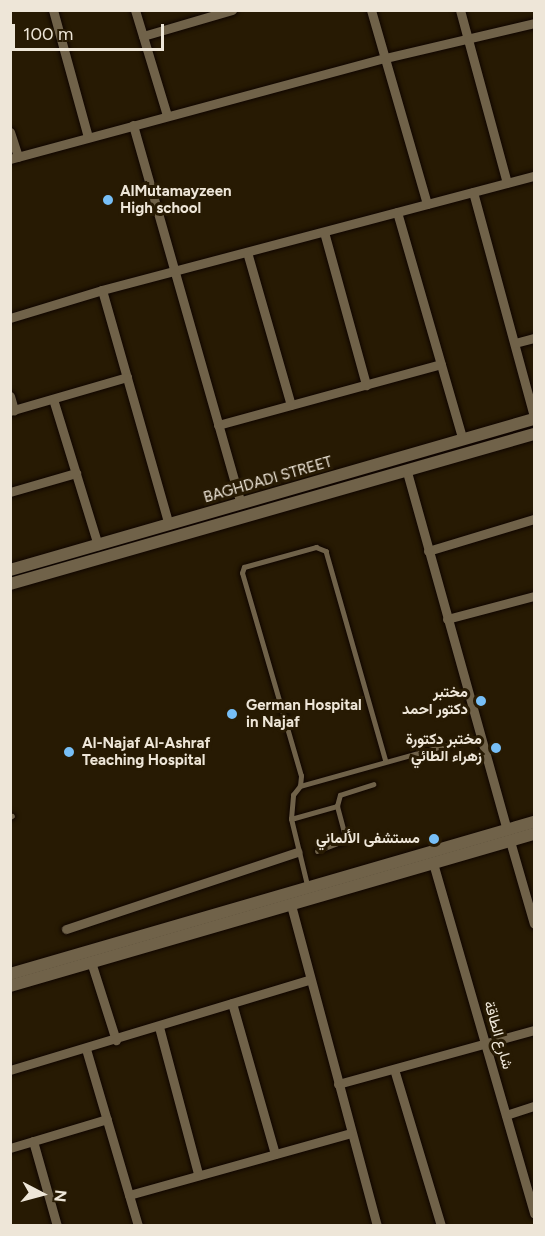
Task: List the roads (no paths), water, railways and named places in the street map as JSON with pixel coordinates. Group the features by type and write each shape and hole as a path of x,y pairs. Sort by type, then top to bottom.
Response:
{"street":[{"path":"52,10 88,137"},
{"path":"135,10 167,115"},
{"path":"143,36 232,10"},
{"path":"371,10 427,204"},
{"path":"460,10 507,183"},
{"path":"10,132 14,158 385,58 468,41 534,23"},
{"path":"133,125 241,504"},
{"path":"10,318 102,290 534,176"},
{"path":"473,192 534,418"},
{"path":"397,212 464,440"},
{"path":"324,232 366,385"},
{"path":"247,252 291,405"},
{"path":"102,290 169,525"},
{"path":"514,343 534,338"},
{"path":"218,425 441,364"},
{"path":"10,396 12,410 127,377"},
{"path":"53,399 98,545"},
{"name":"BAGHDADI STREET","path":"12,570 534,418"},
{"path":"504,428 502,436 507,443"},
{"path":"486,433 493,438 490,447"},
{"name":"BAGHDADI STREET","path":"14,583 534,434"},
{"path":"407,472 534,924"},
{"path":"10,492 76,473"},
{"path":"428,551 534,519"},
{"path":"38,562 36,570 41,575"},
{"path":"12,570 20,575 14,583"},
{"path":"447,619 534,596"},
{"path":"10,986 92,965 434,863 509,835 534,822"},
{"path":"10,974 308,888 509,835 534,834"},
{"path":"66,929 298,852"},
{"name":"شارع الطاقة","path":"434,863 506,1115 530,1183 534,1214"},
{"path":"291,905 309,980 377,1226"},
{"path":"92,965 116,1040"},
{"path":"10,1070 116,1040 309,980"},
{"path":"232,1003 275,1154"},
{"path":"159,1027 198,1174"},
{"path":"338,1084 534,1030"},
{"path":"86,1049 138,1226"},
{"path":"394,1069 441,1226"},
{"path":"506,1115 534,1106"},
{"path":"10,1148 107,1119"},
{"path":"129,1195 351,1132"},
{"path":"33,1141 57,1226"}],"lane":[{"path":"308,888 291,819 293,795 300,786 301,776 242,573 244,567 316,547 326,551 387,761"},
{"path":"300,786 458,742"},
{"path":"317,850 346,840 337,806 340,795 373,784"},
{"path":"291,819 337,806"}],"place":[{"name":"AlMutamayzeen High school","path":"108,200"},
{"name":"مختبر دكتور احمد","path":"481,701"},
{"name":"German Hospital in Najaf","path":"232,714"},
{"name":"مختبر دكتورة زهراء الطائي","path":"496,748"},
{"name":"Al-Najaf Al-Ashraf Teaching Hospital","path":"69,752"},
{"name":"مستشفى الألماني","path":"434,839"}]}
